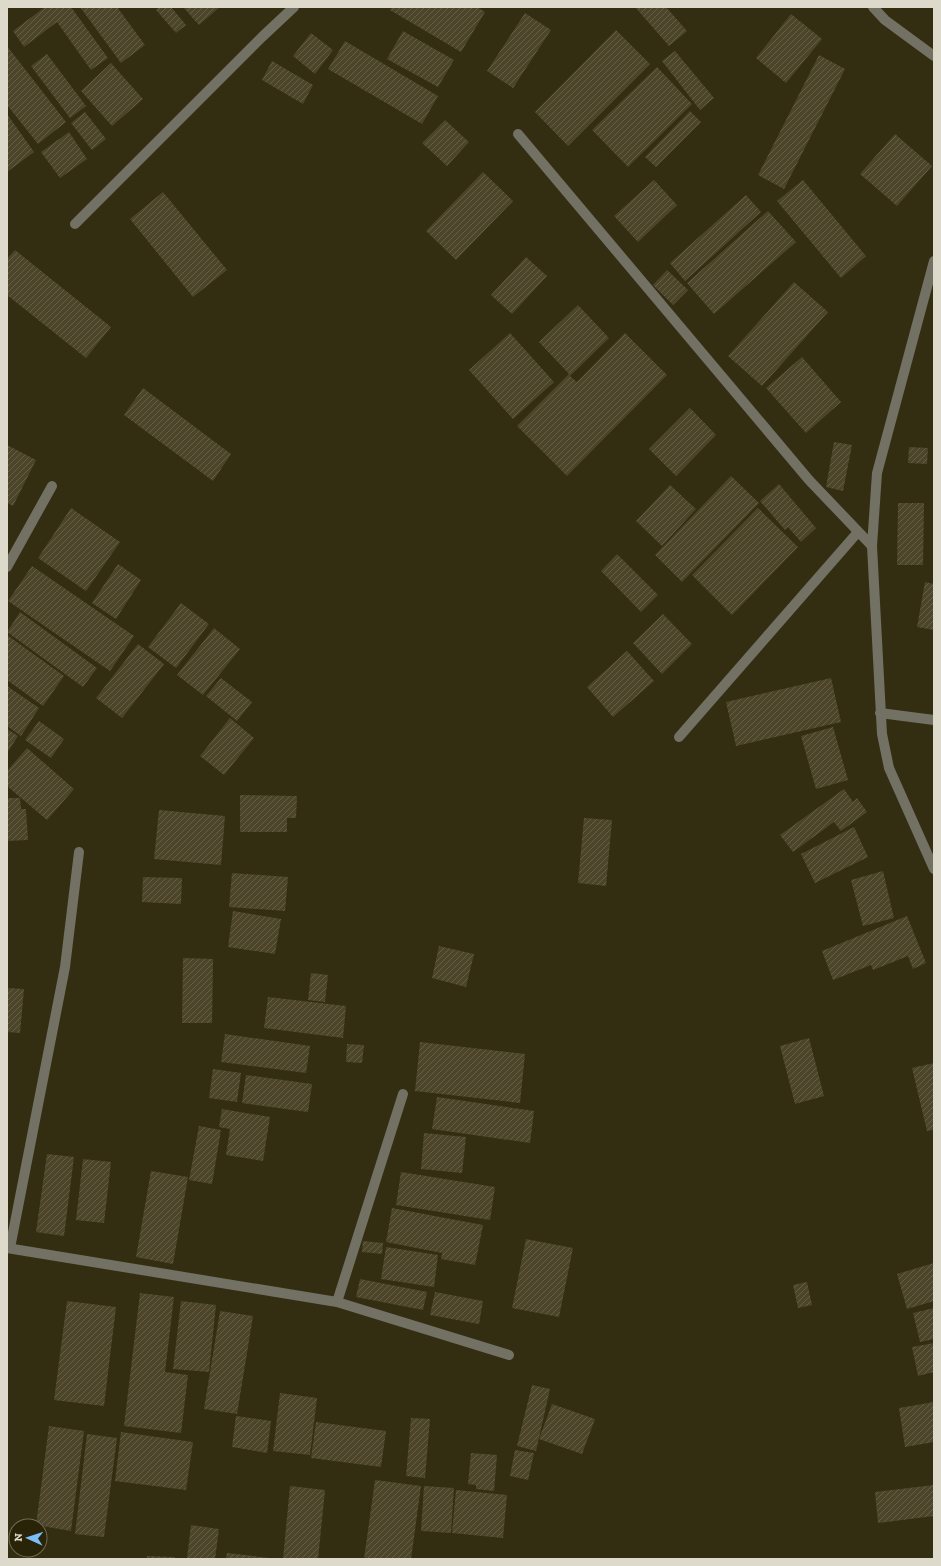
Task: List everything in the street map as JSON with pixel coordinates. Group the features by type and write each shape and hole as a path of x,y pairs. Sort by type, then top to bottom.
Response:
{"street":[{"path":"75,224 262,37 294,7"},
{"path":"873,7 885,20 934,56"},
{"path":"518,134 809,480 872,546"},
{"path":"934,261 877,473 872,546 882,734 889,768 934,869"},
{"path":"7,567 52,486"},
{"path":"679,737 858,532"},
{"path":"880,713 934,720"},
{"path":"79,852 65,967 9,1248 337,1302 509,1355"},
{"path":"337,1302 403,1094"}],"building":[{"path":"45,7 71,7 108,58 91,70 57,22 24,47 13,31"},
{"path":"80,7 117,7 145,45 121,63"},
{"path":"159,7 171,7 186,25 176,33 156,10"},
{"path":"183,7 220,7 199,25"},
{"path":"392,7 477,7 485,12 461,52 390,10"},
{"path":"635,7 666,7 687,31 669,46"},
{"path":"525,13 551,30 513,88 487,71"},
{"path":"791,14 822,39 786,83 756,58"},
{"path":"616,30 650,64 568,146 535,112"},
{"path":"403,31 454,60 438,87 387,59"},
{"path":"311,33 333,50 315,74 293,56"},
{"path":"345,41 438,96 422,124 328,69"},
{"path":"7,46 66,122 38,144 7,105"},
{"path":"675,51 714,98 700,110 662,61"},
{"path":"47,54 86,106 70,118 31,66"},
{"path":"819,55 845,69 784,189 758,175"},
{"path":"272,61 313,85 303,104 262,80"},
{"path":"111,63 143,99 112,126 81,91"},
{"path":"657,67 692,104 628,167 592,130"},
{"path":"690,111 701,122 656,167 645,157"},
{"path":"85,112 106,139 92,150 71,123"},
{"path":"7,114 34,152 7,172"},
{"path":"445,120 469,142 447,166 422,143"},
{"path":"69,132 87,159 60,178 41,152"},
{"path":"895,134 932,166 897,206 860,174"},
{"path":"483,172 513,201 456,260 426,231"},
{"path":"654,180 677,205 638,242 614,216"},
{"path":"803,180 866,256 841,278 777,201"},
{"path":"163,192 227,270 193,297 130,219"},
{"path":"746,195 761,212 685,281 670,263"},
{"path":"768,211 796,242 714,314 687,283"},
{"path":"15,250 111,327 86,358 7,295 7,259"},
{"path":"526,257 547,276 512,314 491,295"},
{"path":"667,270 688,290 673,305 653,285"},
{"path":"794,282 828,312 762,386 728,356"},
{"path":"578,305 609,338 570,376 577,382 625,333 667,375 567,476 517,426 569,374 539,342"},
{"path":"510,333 554,382 513,419 469,370"},
{"path":"802,357 841,402 806,433 766,388"},
{"path":"143,388 231,454 213,481 124,415"},
{"path":"690,408 716,435 676,476 649,449"},
{"path":"834,442 852,445 843,491 826,487"},
{"path":"7,445 36,460 13,506 7,503"},
{"path":"909,447 928,448 927,464 908,463"},
{"path":"731,476 759,503 682,582 655,555"},
{"path":"779,484 816,528 801,542 788,527 785,530 760,501"},
{"path":"670,485 696,509 662,546 636,521"},
{"path":"898,503 924,503 923,565 897,565"},
{"path":"71,508 120,542 86,591 38,558"},
{"path":"758,508 798,547 732,615 692,575"},
{"path":"617,554 658,595 641,612 601,571"},
{"path":"118,564 141,580 116,619 92,603"},
{"path":"32,566 134,636 110,671 8,601"},
{"path":"925,582 934,584 934,630 917,627"},
{"path":"181,603 209,624 176,668 148,647"},
{"path":"20,612 97,668 83,687 7,632"},
{"path":"663,614 692,644 662,674 633,643"},
{"path":"214,628 240,649 203,695 177,675"},
{"path":"7,635 64,676 43,706 7,680"},
{"path":"138,644 164,664 122,718 96,698"},
{"path":"627,651 654,681 613,717 587,687"},
{"path":"221,678 252,702 237,721 206,696"},
{"path":"831,678 841,722 736,746 726,702"},
{"path":"7,686 39,708 21,736 7,726"},
{"path":"230,718 254,738 224,775 200,756"},
{"path":"39,721 64,739 51,758 25,740"},
{"path":"833,727 848,780 816,789 801,736"},
{"path":"7,729 18,736 7,753"},
{"path":"27,748 74,789 47,820 7,786 7,771"},
{"path":"844,789 853,802 857,798 867,812 841,831 834,822 793,852 780,835"},
{"path":"240,795 297,796 296,818 287,818 287,832 240,832"},
{"path":"7,798 20,798 21,809 26,809 28,840 7,841"},
{"path":"159,810 225,816 221,865 154,859"},
{"path":"584,818 612,820 606,886 578,883"},
{"path":"854,827 868,857 815,883 801,854"},
{"path":"883,871 894,918 863,926 851,880"},
{"path":"232,873 288,877 285,911 229,907"},
{"path":"143,877 182,878 181,904 142,902"},
{"path":"233,911 281,919 275,954 228,947"},
{"path":"907,916 926,963 913,969 908,956 873,970 871,965 833,980 822,951"},
{"path":"439,946 474,954 466,987 432,978"},
{"path":"183,958 213,959 212,1023 182,1023"},
{"path":"311,973 328,975 325,1002 308,1000"},
{"path":"7,988 24,989 20,1033 7,1032"},
{"path":"268,997 346,1006 343,1038 264,1028"},
{"path":"225,1034 310,1046 306,1073 221,1062"},
{"path":"809,1038 824,1096 795,1104 780,1046"},
{"path":"420,1042 525,1054 520,1103 415,1091"},
{"path":"347,1044 364,1045 362,1063 346,1062"},
{"path":"934,1063 934,1130 927,1131 912,1068"},
{"path":"213,1069 241,1073 237,1102 209,1098"},
{"path":"246,1075 312,1084 308,1112 242,1103"},
{"path":"437,1097 534,1111 530,1143 432,1129"},
{"path":"222,1109 270,1117 263,1161 226,1155 230,1129 219,1127"},
{"path":"199,1126 221,1130 212,1184 189,1180"},
{"path":"424,1133 466,1137 462,1173 421,1169"},
{"path":"47,1154 74,1157 64,1236 36,1232"},
{"path":"83,1159 111,1162 104,1223 76,1220"},
{"path":"151,1171 188,1177 173,1264 136,1257"},
{"path":"401,1172 495,1187 490,1220 396,1205"},
{"path":"392,1208 483,1225 475,1265 441,1259 442,1253 386,1242"},
{"path":"526,1239 573,1248 559,1317 512,1308"},
{"path":"363,1241 383,1243 382,1254 362,1252"},
{"path":"386,1247 438,1255 434,1287 381,1279"},
{"path":"934,1263 934,1301 907,1309 897,1274"},
{"path":"360,1279 427,1292 423,1310 356,1297"},
{"path":"807,1282 812,1305 798,1308 793,1285"},
{"path":"435,1292 483,1301 479,1324 430,1315"},
{"path":"140,1293 174,1297 165,1372 188,1375 181,1433 124,1426"},
{"path":"67,1301 116,1307 104,1406 54,1400"},
{"path":"181,1301 216,1305 209,1372 173,1369"},
{"path":"934,1308 934,1339 920,1342 913,1313"},
{"path":"220,1311 253,1316 237,1414 204,1409"},
{"path":"934,1343 934,1372 918,1376 912,1347"},
{"path":"532,1385 550,1389 536,1451 517,1446"},
{"path":"280,1393 317,1398 310,1455 273,1451"},
{"path":"934,1402 934,1442 905,1447 899,1408"},
{"path":"552,1404 595,1419 582,1454 539,1439"},
{"path":"236,1416 271,1421 267,1453 232,1447"},
{"path":"411,1418 430,1419 425,1478 406,1476"},
{"path":"316,1422 386,1431 381,1467 311,1458"},
{"path":"49,1426 84,1431 71,1531 48,1527 48,1518 37,1518"},
{"path":"121,1432 193,1442 186,1490 115,1481"},
{"path":"87,1434 117,1438 104,1537 75,1534"},
{"path":"515,1450 534,1453 528,1480 510,1476"},
{"path":"471,1453 497,1455 494,1491 476,1489 476,1485 468,1484"},
{"path":"375,1480 421,1486 411,1559 364,1559"},
{"path":"934,1485 934,1516 878,1523 875,1492"},
{"path":"290,1486 325,1490 318,1559 283,1559"},
{"path":"424,1486 454,1488 451,1533 421,1531"},
{"path":"456,1490 507,1495 503,1538 452,1533"},
{"path":"191,1525 219,1529 215,1559 187,1558"},
{"path":"227,1553 270,1558 270,1559 226,1559"},
{"path":"147,1556 175,1557 175,1559 147,1559"}]}
